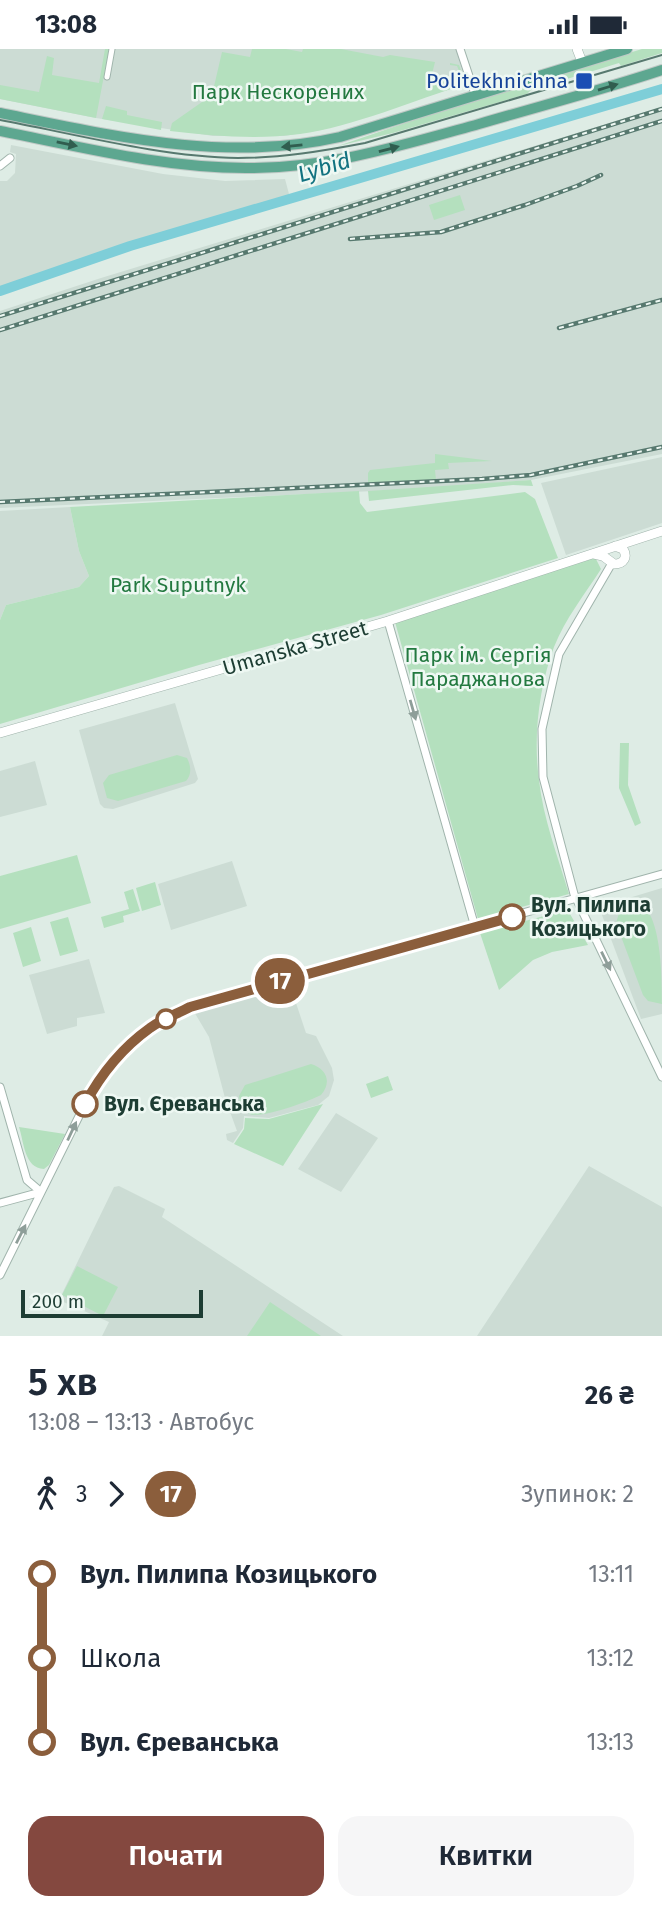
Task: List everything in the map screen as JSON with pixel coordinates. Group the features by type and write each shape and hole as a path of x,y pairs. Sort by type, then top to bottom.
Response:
{"main road":[{"path":"0,113 180,145 265,149 340,137 627,49"},
{"path":"0,131 175,163 246,168 284,167 383,151 613,86 662,69"}],"street":[{"path":"107,77 112,49"},
{"path":"460,49 475,94"},
{"path":"577,49 582,62"},
{"path":"0,166 10,158"},
{"name":"Umanska Street","path":"0,733 388,621 662,531"},
{"path":"588,555 597,554 611,562 623,562 625,554 635,541"},
{"path":"625,554 623,549 615,546 608,551 611,562 559,654 542,729 543,777 576,899 662,1077"},
{"path":"388,621 475,927"},
{"path":"0,1275 97,1080 110,1064 151,1027 190,1007 662,874"},
{"path":"0,1087 27,1179 41,1192"},
{"path":"0,1203 41,1192"}],"shaded area":[{"path":"0,49 456,49 466,84 321,130 284,136 213,136 96,118 0,99"},
{"path":"662,107 662,454 531,480 418,489 0,508 0,311"},
{"path":"11,145 163,174 225,181 285,179 289,194 287,197 0,290 0,181 7,181 15,173 16,154 10,152"},
{"path":"662,457 662,523 566,555 541,483"},
{"path":"70,507 79,551 89,576 79,587 6,605 0,620 0,511"},
{"path":"175,703 198,779 195,783 113,809 104,808 100,804 79,730"},
{"path":"35,761 47,805 0,817 0,771"},
{"path":"232,861 247,906 171,930 158,884"},
{"path":"662,888 662,1014 641,1019 599,907"},
{"path":"89,959 105,1013 77,1018 77,1026 47,1034 29,975"},
{"path":"289,982 306,1033 316,1036 332,1068 334,1080 329,1096 318,1105 269,1118 244,1116 243,1128 233,1143 227,1140 226,1134 237,1131 209,1037 193,1010"},
{"path":"336,1113 378,1138 341,1192 298,1169"},
{"path":"589,1166 662,1207 662,1336 477,1336"},
{"path":"119,1186 165,1209 162,1217 343,1336 102,1336 109,1322 59,1300 114,1187"}],"green space":[{"path":"105,49 109,49 96,118 0,99 0,85 39,92 47,56 54,58 52,75 99,83"},
{"name":"Парк Нескорених","path":"252,49 302,52 303,49 341,49 383,57 390,55 435,62 431,78 448,79 460,73 457,66 450,63 459,65 466,84 362,119 300,134 251,137 170,131 172,123 212,95 222,52 250,57"},
{"path":"642,49 662,49 662,53 621,66 619,63 531,90 527,94 393,133 338,146 449,108"},
{"path":"106,106 127,111 127,115 162,122 161,130 102,119"},
{"path":"460,195 465,210 434,220 429,205"},
{"path":"435,454 492,461 448,463 449,469 435,470 436,480 368,484 370,470 435,463"},
{"path":"531,480 533,486 513,485 369,501 368,491"},
{"name":"Park Suputnyk","path":"359,491 360,503 367,512 525,492 535,499 558,558 381,615 0,724 0,620 6,605 79,587 89,576 79,551 70,507"},
{"name":"Парк ім. Сергія Параджанова","path":"595,557 601,569 554,647 541,695 537,730 537,764 541,794 569,894 478,919 395,622"},
{"path":"620,743 629,743 628,785 641,823 635,826 619,788"},
{"path":"177,755 187,758 190,773 186,781 118,801 107,798 103,783 109,775"},
{"path":"77,855 91,903 0,929 0,876"},
{"path":"155,882 161,905 142,911 136,888"},
{"path":"133,889 140,911 123,916 124,922 104,928 101,917 129,909 124,892"},
{"path":"634,902 643,906 655,928 661,961 662,1004 648,1001 643,995 616,923 620,910"},
{"path":"559,912 570,914 588,945 552,952 533,960 499,990 480,933"},
{"path":"68,917 78,951 60,956 50,922"},
{"path":"31,927 41,961 23,967 13,933"},
{"path":"311,1064 321,1069 326,1077 326,1085 321,1095 264,1114 250,1114 244,1109 239,1096 245,1085"},
{"path":"388,1076 393,1090 371,1098 366,1084"},
{"path":"323,1104 283,1166 234,1144 244,1129 245,1118 269,1119"},
{"path":"19,1127 65,1134 49,1165 44,1169 37,1168 29,1159"},
{"path":"77,1266 118,1287 103,1316 62,1295"},
{"path":"270,1302 321,1336 247,1336"}],"waterway":[{"name":"Lybid","path":"0,291 130,246 662,89"}],"tram line":[{"path":"0,120 179,154 238,158 286,155 365,143 662,55"}],"railway":[{"path":"0,316 662,109"},
{"path":"0,330 662,121"},
{"path":"350,239 441,232 525,205 601,175"},
{"path":"559,328 662,300"},
{"path":"0,502 531,475 662,447"}],"bus line":[{"name":"17","path":"85,1104 97,1080 110,1064 151,1027 190,1007 512,917"}],"place":[{"name":"Politekhnichna","path":"584,81"},
{"name":"Вул. Пилипа Козицького","path":"512,917"},
{"name":"Вул. Єреванська","path":"85,1104"}]}
